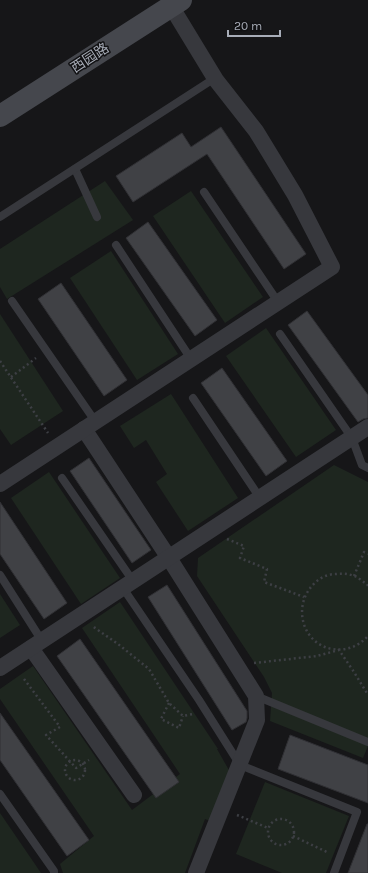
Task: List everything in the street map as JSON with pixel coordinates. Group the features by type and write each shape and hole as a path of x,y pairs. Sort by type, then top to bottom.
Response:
{"main road":[{"name":"西园路","path":"0,116 176,3"}],"street":[{"path":"0,484 332,267 295,195 256,131 215,78 176,3"},
{"path":"90,425 169,558 256,696 257,720 196,873"},
{"path":"0,668 368,427"},
{"path":"37,644 103,750 134,795"}],"lane":[{"path":"0,218 215,78"},
{"path":"75,169 97,217"},
{"path":"204,192 278,302"},
{"path":"116,246 191,359"},
{"path":"12,301 46,351 90,425"},
{"path":"280,334 352,438 362,465 368,468"},
{"path":"194,398 260,498"},
{"path":"62,478 205,711 240,765 357,812 334,873"},
{"path":"0,575 37,644"},
{"path":"256,696 368,742"},
{"path":"0,794 54,873"}],"path":[{"path":"11,377 46,351"},
{"path":"0,360 57,446"},
{"path":"209,532 244,546 240,558 267,569 264,582 304,597"},
{"path":"354,576 364,552 368,554"},
{"path":"368,586 354,576 344,573 331,574 320,579 310,587 304,597 301,609 303,622 308,633 316,642 327,648 339,650 368,695"},
{"path":"88,610 95,628 149,669 170,703 183,716"},
{"path":"236,664 317,656 352,648 363,642 368,636"},
{"path":"24,679 60,727 46,735 76,768 103,750"},
{"path":"170,703 161,719 179,728 183,716"},
{"path":"183,716 205,711"},
{"path":"78,760 83,764 85,770 80,779 73,780 67,776 64,770 69,761 78,760"},
{"path":"222,808 268,828"},
{"path":"276,819 284,819 292,824 294,833 287,844 278,845 270,841 268,828 276,819"},
{"path":"293,836 340,858"}],"shaded area":[{"path":"105,181 133,220 7,299 0,287 0,249"},
{"path":"191,191 263,297 225,323 153,216"},
{"path":"111,251 178,354 137,380 70,278"},
{"path":"0,314 63,411 11,445 0,429"},
{"path":"266,328 336,430 296,457 226,356"},
{"path":"171,394 238,498 188,531 156,482 167,474 146,440 134,448 120,426"},
{"path":"334,465 368,482 368,746 363,758 270,721 272,693 264,677 197,576 198,558"},
{"path":"49,472 120,578 81,604 11,498"},
{"path":"0,594 20,625 0,638"},
{"path":"120,602 218,749 230,772 211,821 205,819 185,873 63,873 60,864 94,836 0,699 0,689 33,666 132,810 180,774 82,628"},
{"path":"265,782 349,816 326,873 282,873 236,854"},
{"path":"0,813 41,873 0,873"}],"building":[{"path":"221,127 306,254 284,269 207,154 133,202 116,176 182,133 191,147"},
{"path":"148,222 217,320 195,336 126,238"},
{"path":"61,283 127,380 104,396 38,299"},
{"path":"307,311 368,395 368,418 358,422 288,325"},
{"path":"222,368 287,461 266,476 201,383"},
{"path":"89,458 151,550 132,563 70,471"},
{"path":"0,502 67,603 44,619 0,554"},
{"path":"167,585 247,711 246,722 232,730 148,597"},
{"path":"80,639 179,782 156,798 57,656"},
{"path":"0,713 89,840 67,856 0,760"},
{"path":"290,735 368,765 368,803 278,769"},
{"path":"367,824 368,873 348,873"}]}
